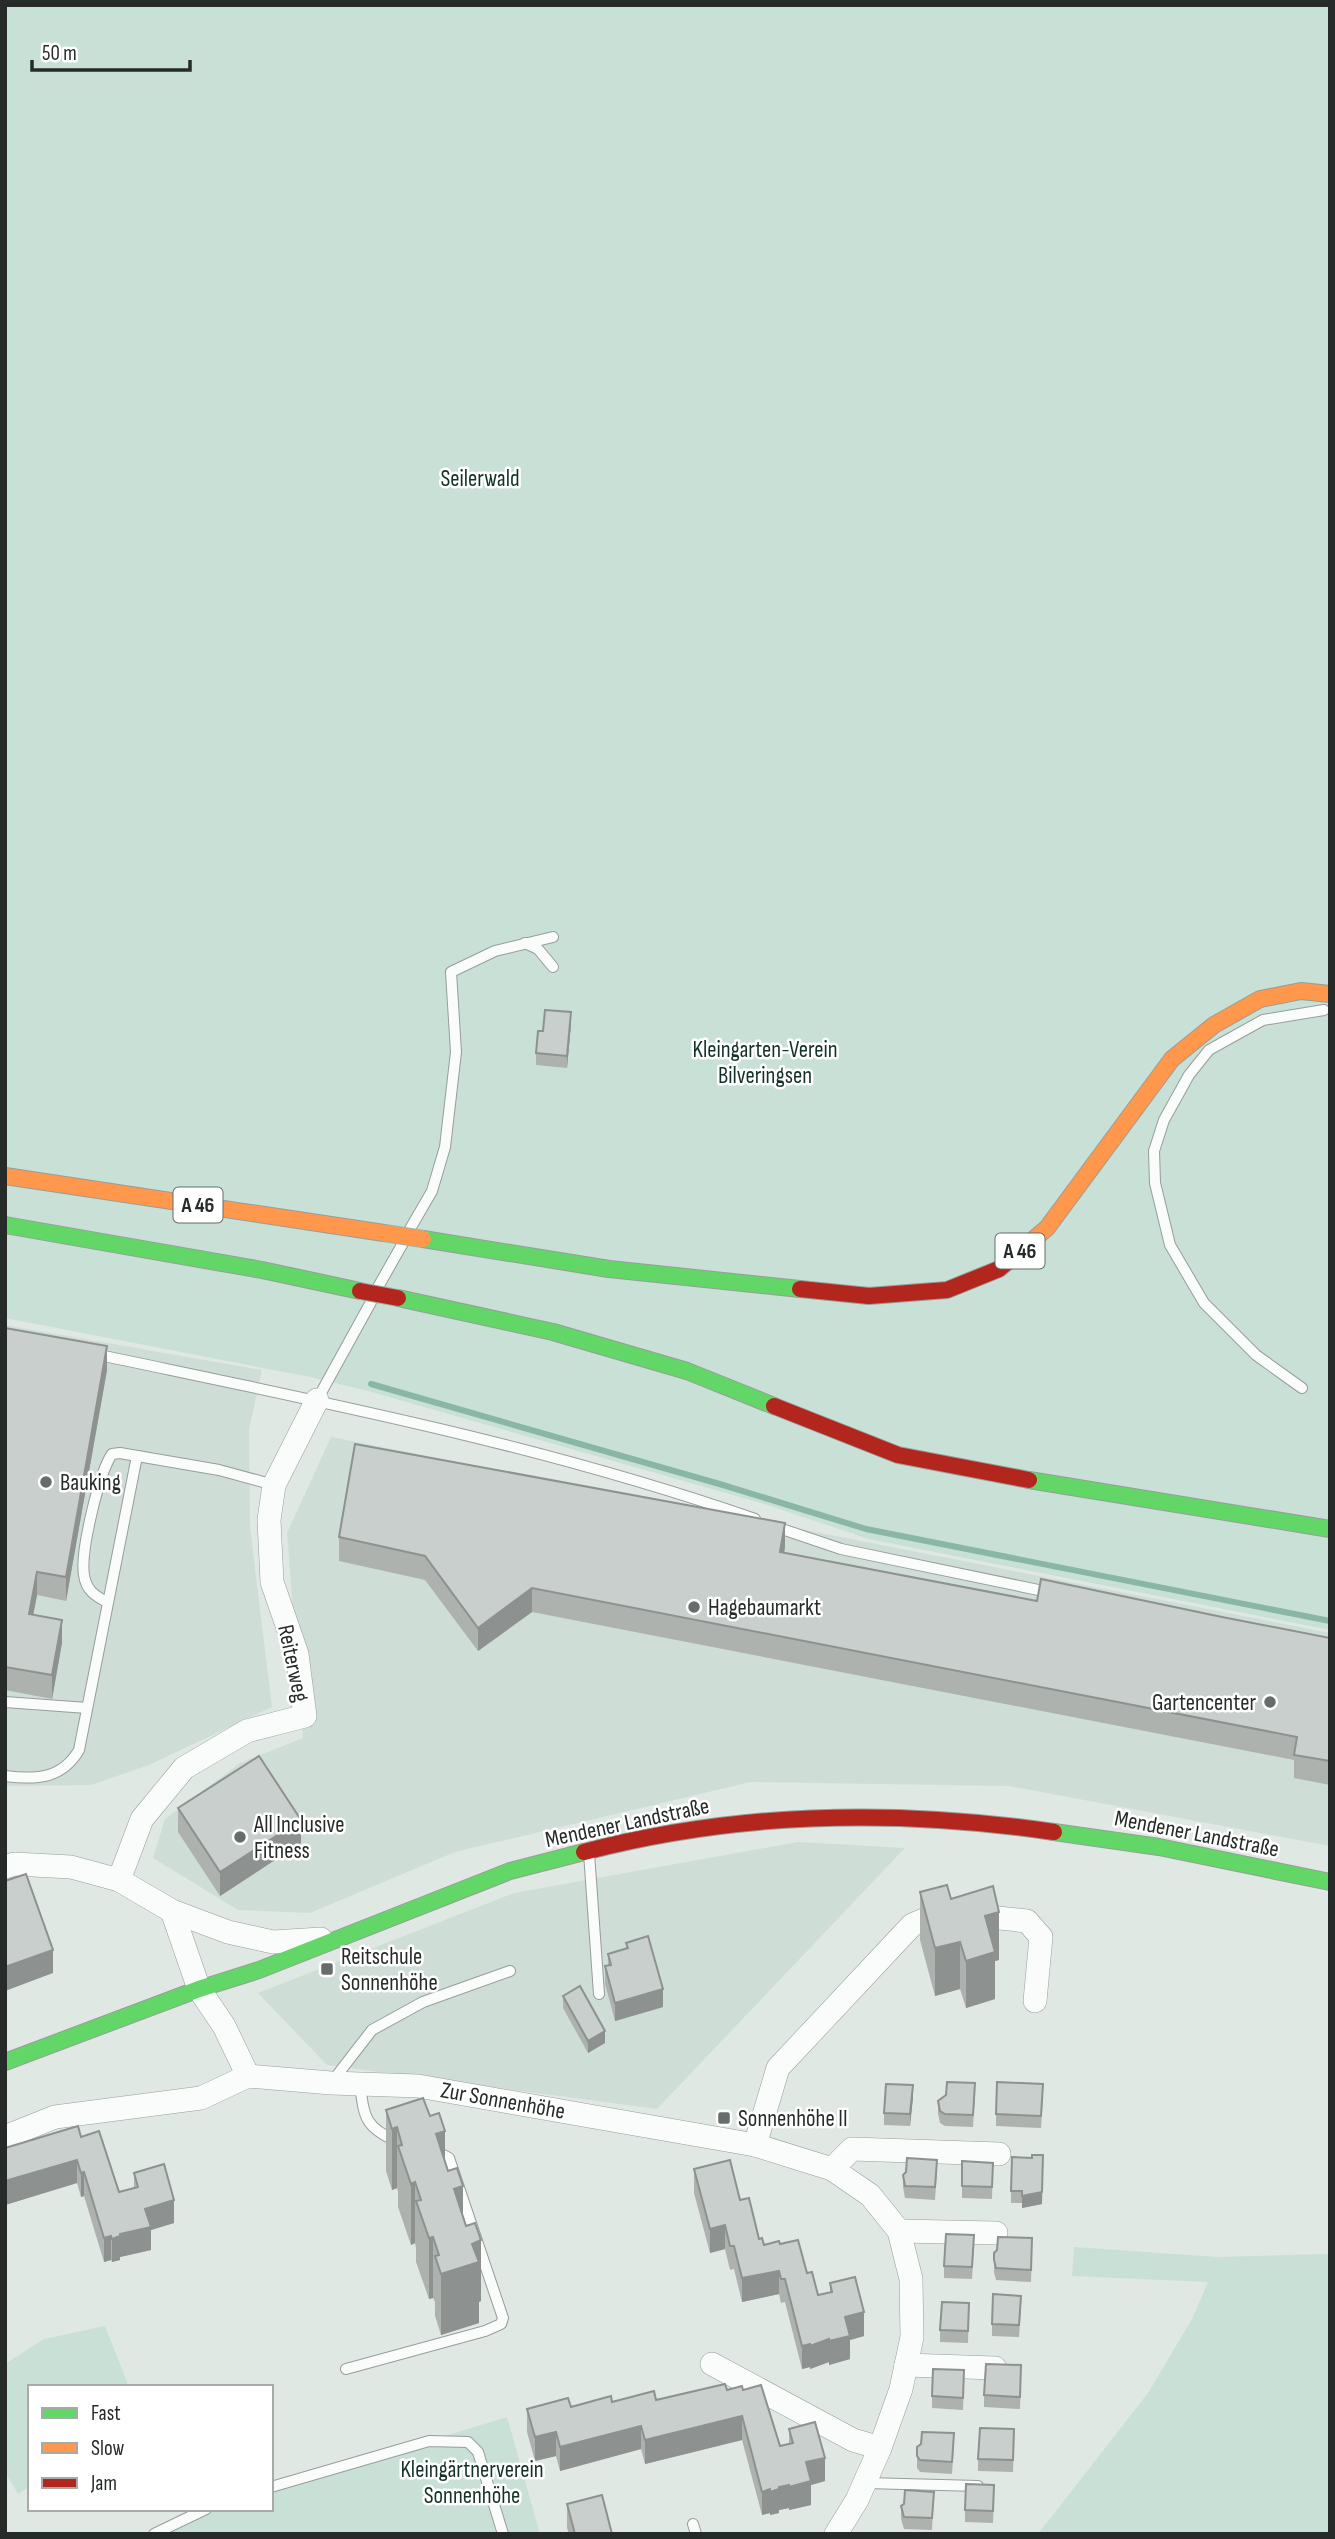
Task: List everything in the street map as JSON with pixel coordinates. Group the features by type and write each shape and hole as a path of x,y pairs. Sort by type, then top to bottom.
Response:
{"main road":[{"name":"A 46","path":"5,1176 610,1269 869,1296 947,1290 999,1269 1047,1228 1172,1059 1214,1026 1259,999 1301,991 1330,993"},
{"name":"A 46","path":"5,1225 262,1270 553,1332 687,1371 898,1455 1058,1485 1330,1529"},
{"name":"Mendener Landstraße","path":"5,2062 199,1989 259,1970 510,1871 637,1838 716,1825 882,1816 1022,1827 1145,1845 1330,1882"}],"street":[{"name":"Reiterweg","path":"119,1880 142,1819 184,1768 247,1731 305,1716 296,1654 272,1581 269,1520 274,1485 317,1400"},
{"path":"5,1867 14,1864 71,1867 119,1880 172,1911 228,1932 273,1942 341,1938"},
{"path":"172,1911 199,1989 224,2026 248,2076"},
{"path":"755,2145 778,2068 912,1926 942,1912 1027,1922 1041,1937 1034,2001"},
{"name":"Zur Sonnenhöhe","path":"5,2137 55,2117 201,2098 248,2076 331,2083 418,2086 755,2145 832,2169 870,2195 899,2231 911,2279 912,2337 901,2389 880,2448 866,2483 836,2534"},
{"path":"832,2169 852,2149 999,2154"},
{"path":"899,2231 996,2234"},
{"path":"712,2364 853,2440 880,2448"},
{"path":"906,2365 995,2368"}],"lane":[{"path":"317,1400 432,1191 444,1147 456,1052 452,972 495,951 553,937"},
{"path":"525,943 538,949 553,967"},
{"path":"1302,1388 1256,1355 1204,1303 1170,1245 1155,1183 1154,1151 1164,1120 1189,1075 1209,1050 1263,1020 1320,1010 1330,1012"},
{"path":"86,1352 391,1416 606,1472 841,1549 1063,1595"},
{"path":"107,1602 91,1593 84,1575 87,1536 105,1464 112,1454 120,1453 219,1470 274,1485"},
{"path":"5,1776 22,1778 59,1773 71,1763 79,1750 138,1456"},
{"path":"5,1702 87,1708"},
{"path":"589,1850 599,1994"},
{"path":"331,2083 372,2031 423,2002 510,1970"},
{"path":"360,2084 369,2125 385,2136 407,2144"},
{"path":"346,2369 485,2331 501,2324 503,2318 449,2158 439,2151 423,2148"},
{"path":"273,2486 429,2441 468,2442 478,2452 503,2534"},
{"path":"866,2483 989,2487"},
{"path":"154,2534 202,2511"}],"shaded area":[{"path":"5,1325 262,1370 249,1430 250,1527 272,1707 149,1765 91,1785 5,1786"},
{"path":"331,1437 1330,1633 1330,1846 1009,1786 751,1782 455,1852 310,1913 238,1910 153,1858 165,1819 240,1763 303,1738 287,1533"},
{"path":"798,1842 905,1848 657,2109 327,2065 258,1993 514,1893"}],"green space":[{"name":"Seilerwald","path":"5,5 1330,5 1330,1630 869,1539 761,1503 368,1391 310,1377 5,1318"},
{"path":"1074,2247 1218,2257 1330,2254 1330,2534 1038,2534 1148,2393 1192,2319 1208,2282 1072,2276"},
{"path":"105,2326 128,2385 28,2385 28,2487 18,2494 5,2472 5,2364 44,2339"},
{"name":"Kleingärtnerverein Sonnenhöhe","path":"507,2417 540,2534 162,2534 209,2511 273,2511 273,2488"}],"building":[{"path":"545,1010 571,1012 567,1056 536,1053 538,1031 543,1031"},
{"name":"Bauking","path":"5,1328 107,1346 66,1577 37,1572 29,1614 62,1620 52,1675 5,1667"},
{"name":"Hagebaumarkt","path":"355,1444 785,1523 780,1552 1037,1601 1041,1579 1330,1638 1330,1761 1294,1755 1297,1737 532,1588 478,1628 425,1556 339,1537"},
{"name":"All Inclusive Fitness","path":"259,1756 301,1820 220,1872 178,1808"},
{"path":"26,1874 53,1950 5,1967 5,1881"},
{"path":"947,1885 951,1899 993,1886 999,1912 985,1916 995,1952 966,1961 960,1942 935,1948 920,1892"},
{"path":"648,1936 663,1989 615,2003 605,1966 611,1965 608,1954 628,1948 626,1943"},
{"path":"580,1986 605,2031 588,2041 563,1996"},
{"path":"947,2082 975,2083 973,2115 945,2114 940,2111 938,2101 946,2095"},
{"path":"997,2082 1043,2084 1041,2116 996,2114"},
{"path":"886,2084 913,2085 910,2114 884,2113"},
{"path":"423,2098 430,2116 439,2113 445,2131 436,2134 448,2171 457,2168 463,2186 454,2189 466,2226 475,2223 481,2240 472,2244 479,2262 441,2274 433,2237 429,2238 416,2201 421,2200 415,2182 411,2184 398,2146 402,2145 397,2127 392,2129 386,2110"},
{"path":"78,2126 81,2137 99,2131 119,2192 138,2187 134,2173 164,2164 174,2200 145,2209 151,2227 120,2234 112,2239 111,2236 104,2238 84,2172 81,2173 77,2160 5,2181 5,2148"},
{"path":"1032,2155 1043,2155 1042,2192 1022,2196 1022,2191 1011,2191 1012,2157 1032,2158"},
{"path":"907,2158 937,2160 935,2187 905,2186 903,2175 906,2172"},
{"path":"730,2160 740,2200 749,2198 759,2239 762,2238 764,2245 798,2240 807,2273 812,2272 818,2295 832,2292 830,2283 855,2277 864,2312 845,2317 850,2336 802,2346 785,2279 781,2279 779,2271 742,2278 734,2246 730,2246 725,2225 710,2229 694,2169"},
{"path":"962,2161 993,2163 992,2187 962,2186"},
{"path":"946,2234 974,2235 972,2267 944,2266"},
{"path":"998,2237 1032,2238 1031,2270 996,2268 994,2253 997,2250"},
{"path":"993,2294 1021,2296 1019,2325 992,2324"},
{"path":"942,2302 969,2303 968,2331 940,2330"},
{"path":"986,2364 1021,2365 1020,2397 984,2395"},
{"path":"933,2369 964,2370 963,2398 932,2396"},
{"path":"725,2384 727,2390 742,2386 743,2390 761,2385 780,2446 793,2443 789,2429 815,2422 825,2458 806,2462 811,2481 762,2492 742,2416 645,2440 641,2426 560,2447 556,2432 535,2437 527,2409 568,2398 571,2407 611,2396 612,2402 654,2391 656,2400"},
{"path":"980,2428 1014,2429 1013,2460 978,2459"},
{"path":"922,2432 954,2433 952,2462 920,2460 917,2447 921,2444"},
{"path":"966,2484 994,2485 993,2511 965,2510"},
{"path":"905,2490 934,2492 932,2518 904,2517 901,2506 904,2504"},
{"path":"602,2495 612,2534 575,2534 567,2504"}],"waterway":[{"path":"371,1384 866,1529 1330,1621"}],"traffic: fast":[{"path":"5,1225 262,1270 360,1291"},
{"path":"423,1239 609,1269 800,1289"},
{"path":"398,1298 553,1332 687,1371 774,1406"},
{"path":"1029,1480 1330,1529"},
{"path":"1054,1832 1159,1847 1330,1882"},
{"path":"5,2062 199,1989 259,1970 510,1871 584,1852"}],"traffic: slow":[{"path":"1020,1251 1047,1228 1172,1059 1214,1025 1260,999 1301,991 1330,994"},
{"path":"5,1176 384,1233"},
{"path":"384,1233 423,1239"}],"traffic: jam":[{"path":"800,1289 869,1296 947,1290 999,1269 1020,1251"},
{"path":"360,1291 398,1298"},
{"path":"774,1406 898,1455 1029,1480"},
{"path":"584,1852 700,1829 818,1818 936,1820 1054,1832"}],"place":[{"name":"Bauking","path":"46,1482"},
{"name":"Hagebaumarkt","path":"694,1607"},
{"name":"Gartencenter","path":"1270,1702"},
{"name":"All Inclusive Fitness","path":"240,1837"},
{"name":"Reitschule Sonnenhöhe","path":"327,1969"},
{"name":"Sonnenhöhe II","path":"724,2118"}],"park label":[{"name":"Kleingarten-Verein Bilveringsen","path":"765,1062"}]}
